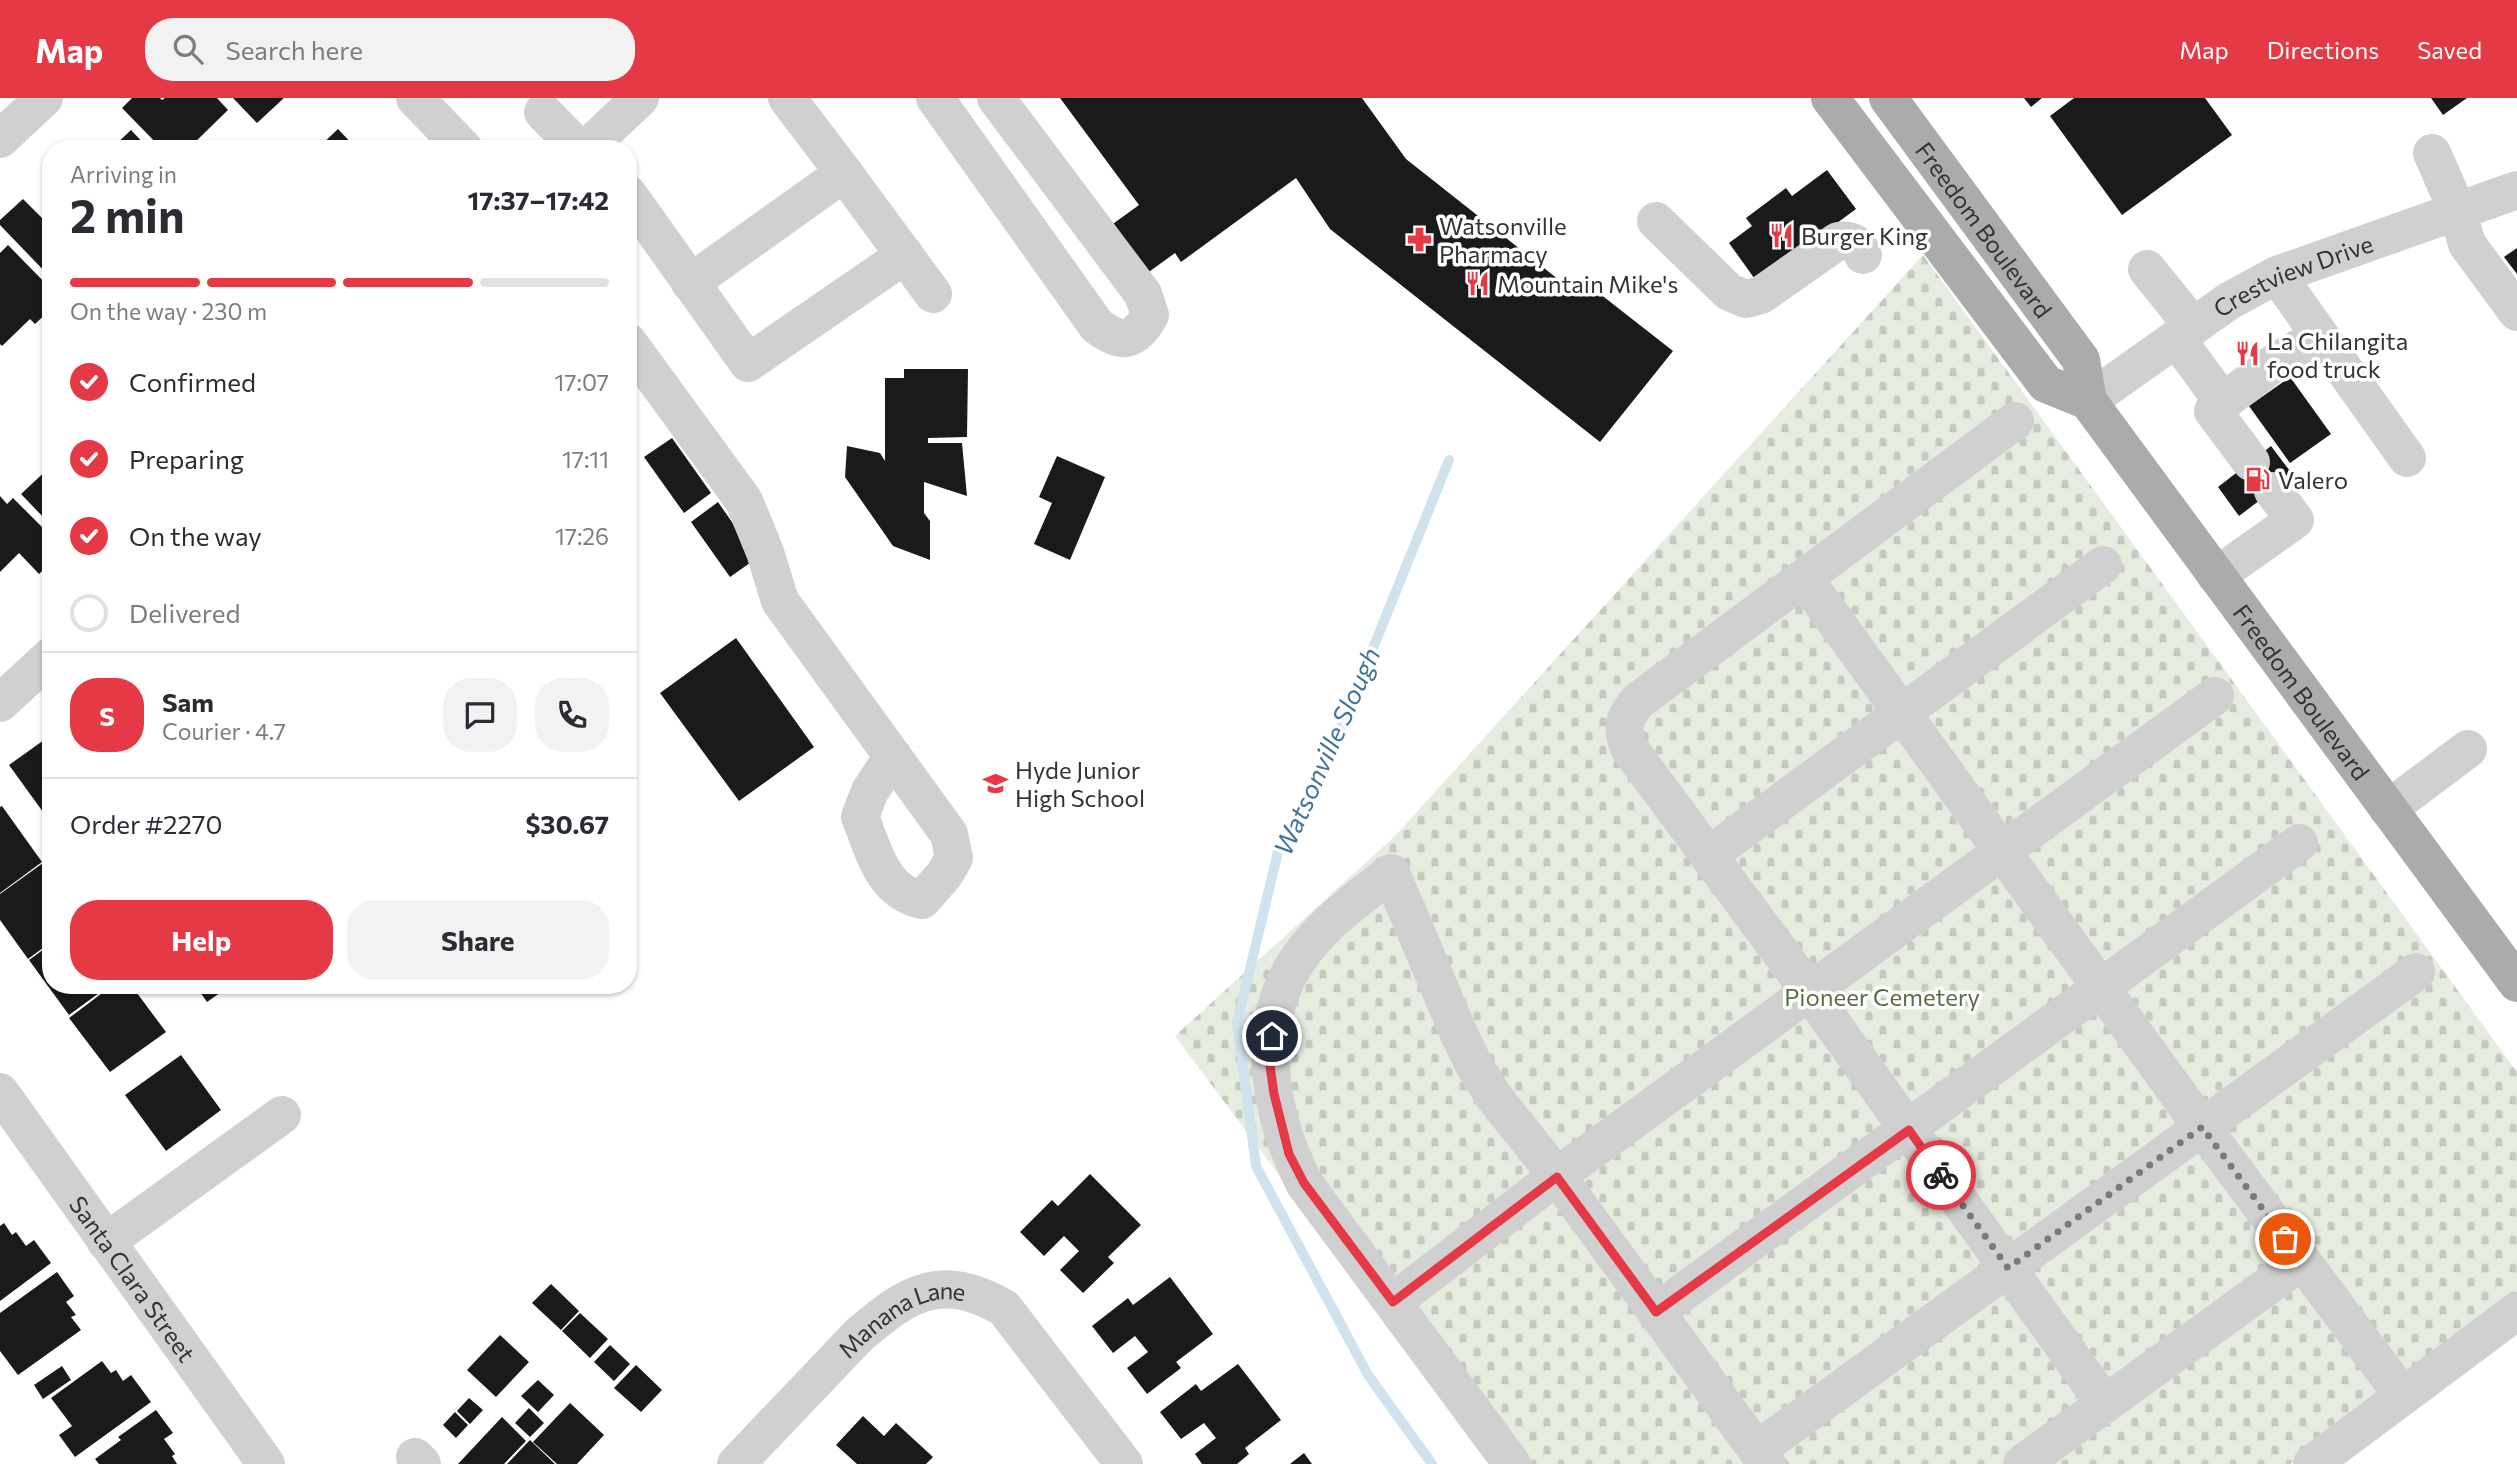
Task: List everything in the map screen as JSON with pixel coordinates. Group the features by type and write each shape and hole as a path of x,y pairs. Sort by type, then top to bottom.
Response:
{"main road":[{"name":"Freedom Boulevard","path":"1830,98 2046,384 2088,401"},
{"name":"Freedom Boulevard","path":"1888,98 2081,360 2088,401 2517,983"}],"street":[{"path":"0,139 44,98"},
{"path":"415,98 455,140"},
{"path":"596,140 640,98"},
{"path":"787,98 933,294"},
{"path":"935,98 1097,326 1114,338 1130,338 1142,330 1150,315 1143,294 996,98"},
{"path":"543,112 580,140"},
{"path":"2432,153 2458,210 2466,244 2517,312"},
{"path":"690,283 844,173"},
{"name":"Crestview Drive","path":"2088,401 2229,301 2277,275 2517,190"},
{"path":"637,207 748,363 905,255"},
{"path":"1656,221 1728,292 1746,299 1762,295 1838,241 1854,242 1863,255"},
{"path":"2147,269 2223,402"},
{"path":"2277,275 2407,458"},
{"path":"2216,576 2295,520 2213,411 2277,361 2320,336"},
{"path":"637,354 744,501 765,552 780,601 893,756"},
{"path":"2015,421 1638,701 1628,713 1623,734 1629,748 1809,991 2105,1404"},
{"path":"1709,855 2103,565"},
{"path":"1804,578 2202,1127 2403,1396"},
{"path":"0,703 42,664"},
{"path":"1393,1302 1809,991 2215,696"},
{"path":"2388,809 2468,749"},
{"path":"1656,1312 2300,843"},
{"path":"1512,1464 1299,1174 1289,1154 1281,1125 1270,1066 1277,1008 1284,984 1312,942 1339,913 1391,873 1473,1063 1494,1097 1557,1177 1762,1457 2008,1268 2416,972"},
{"name":"Santa Clara Street","path":"0,1092 265,1464"},
{"path":"106,1242 282,1115"},
{"path":"2022,1464 2301,1262"},
{"name":"Manana Lane","path":"736,1464 880,1316 899,1302 924,1292 953,1290 980,1295 1004,1308 1124,1464"},
{"path":"2312,1464 2517,1311"}],"green space":[{"name":"Pioneer Cemetery","path":"1923,255 2517,1072 2517,1294 2290,1464 1495,1464 1175,1036 1395,836"}],"building":[{"path":"132,98 217,98 228,110 197,140 153,140 122,108"},
{"path":"233,98 284,98 257,123"},
{"path":"1060,98 1362,98 1406,159 1573,291 1581,279 1673,351 1600,442 1330,229 1296,178 1181,262 1175,253 1146,274 1110,226 1139,205"},
{"path":"2024,98 2042,98 2031,107"},
{"path":"2074,98 2205,98 2232,135 2122,215 2050,116"},
{"path":"2431,98 2467,98 2443,115"},
{"path":"338,129 348,140 326,140"},
{"path":"131,130 140,140 120,140"},
{"name":"Burger King","path":"1827,170 1856,209 1757,282 1729,243 1752,226 1746,218 1786,188 1792,196"},
{"path":"23,199 42,218 42,269 0,225 0,220"},
{"path":"8,245 42,280 42,317 35,324 30,319 2,346 0,344 0,253"},
{"path":"2517,248 2517,274 2504,257"},
{"path":"904,369 968,369 967,437 928,438 928,443 962,443 967,496 924,482 924,513 930,521 930,560 893,546 845,477 847,446 880,453 885,461 885,378 904,378"},
{"path":"2290,377 2331,434 2290,463 2249,406"},
{"path":"672,438 711,493 684,513 644,457"},
{"path":"2271,446 2293,475 2239,516 2218,487"},
{"path":"1057,456 1105,477 1070,560 1034,544 1052,503 1039,497"},
{"path":"42,474 42,516 21,494"},
{"path":"0,496 7,504 13,498 42,527 42,571 39,574 19,553 0,572"},
{"path":"718,502 757,558 730,577 691,522"},
{"path":"736,638 814,747 739,801 660,693"},
{"path":"42,741 42,811 9,765"},
{"path":"2,806 42,862 0,893 0,807"},
{"path":"42,864 42,949 28,959 0,920 0,894"},
{"path":"42,951 42,978 29,960"},
{"path":"54,994 98,994 69,1015"},
{"path":"101,994 138,994 166,1032 110,1072 69,1018"},
{"path":"201,994 218,994 207,1002"},
{"path":"181,1055 221,1110 166,1151 125,1095"},
{"path":"1090,1174 1141,1225 1108,1257 1114,1263 1083,1293 1060,1270 1079,1251 1064,1236 1044,1256 1020,1232 1052,1200 1058,1206"},
{"path":"4,1223 12,1235 16,1232 26,1246 34,1240 51,1263 0,1301 0,1226"},
{"path":"57,1272 74,1296 66,1302 76,1315 71,1317 81,1330 18,1375 0,1351 0,1313"},
{"path":"1170,1277 1213,1334 1176,1362 1181,1368 1147,1394 1127,1368 1148,1352 1135,1336 1113,1353 1092,1326 1128,1298 1133,1305"},
{"path":"551,1284 579,1311 561,1330 532,1303"},
{"path":"580,1313 608,1339 590,1358 562,1331"},
{"path":"500,1335 529,1362 496,1397 467,1370"},
{"path":"610,1345 630,1364 614,1381 594,1362"},
{"path":"102,1361 111,1373 116,1370 123,1381 131,1375 151,1402 75,1457 59,1435 72,1426 51,1398"},
{"path":"1238,1364 1281,1420 1245,1448 1249,1454 1237,1464 1202,1464 1195,1454 1216,1438 1204,1423 1181,1439 1160,1412 1196,1384 1201,1391"},
{"path":"636,1365 662,1390 641,1412 614,1388"},
{"path":"62,1366 71,1380 43,1399 34,1385"},
{"path":"538,1380 554,1395 538,1412 521,1396"},
{"path":"469,1398 483,1410 470,1424 457,1411"},
{"path":"570,1403 604,1435 577,1464 557,1464 533,1442"},
{"path":"529,1408 544,1423 530,1437 515,1423"},
{"path":"156,1410 173,1433 164,1439 175,1454 172,1456 177,1464 99,1464 95,1459 121,1440 118,1437"},
{"path":"455,1412 468,1425 456,1438 443,1425"},
{"path":"863,1416 884,1436 896,1423 933,1457 926,1464 857,1464 836,1445"},
{"path":"502,1417 526,1441 504,1464 458,1464"},
{"path":"530,1440 555,1464 507,1464"},
{"path":"1304,1453 1312,1464 1290,1464"}],"waterway":[{"name":"Watsonville Slough","path":"1432,1464 1368,1375 1256,1166 1237,1023 1278,852 1327,762 1449,460"}],"way so far":[{"path":"1941,1175 2008,1268 2202,1127 2285,1239"}],"place":[{"name":"Burger King","path":"1781,235"},
{"name":"Watsonville Pharmacy","path":"1419,239"},
{"name":"Mountain Mike's","path":"1477,283"},
{"name":"La Chilangita food truck","path":"2247,354"},
{"name":"Valero","path":"2258,479"},
{"name":"Hyde Junior High School","path":"995,783"}],"route":[{"path":"1272,1036 1270,1066 1274,1094 1289,1154 1304,1183 1393,1302 1557,1177 1656,1312 1909,1130 1941,1175"}]}
